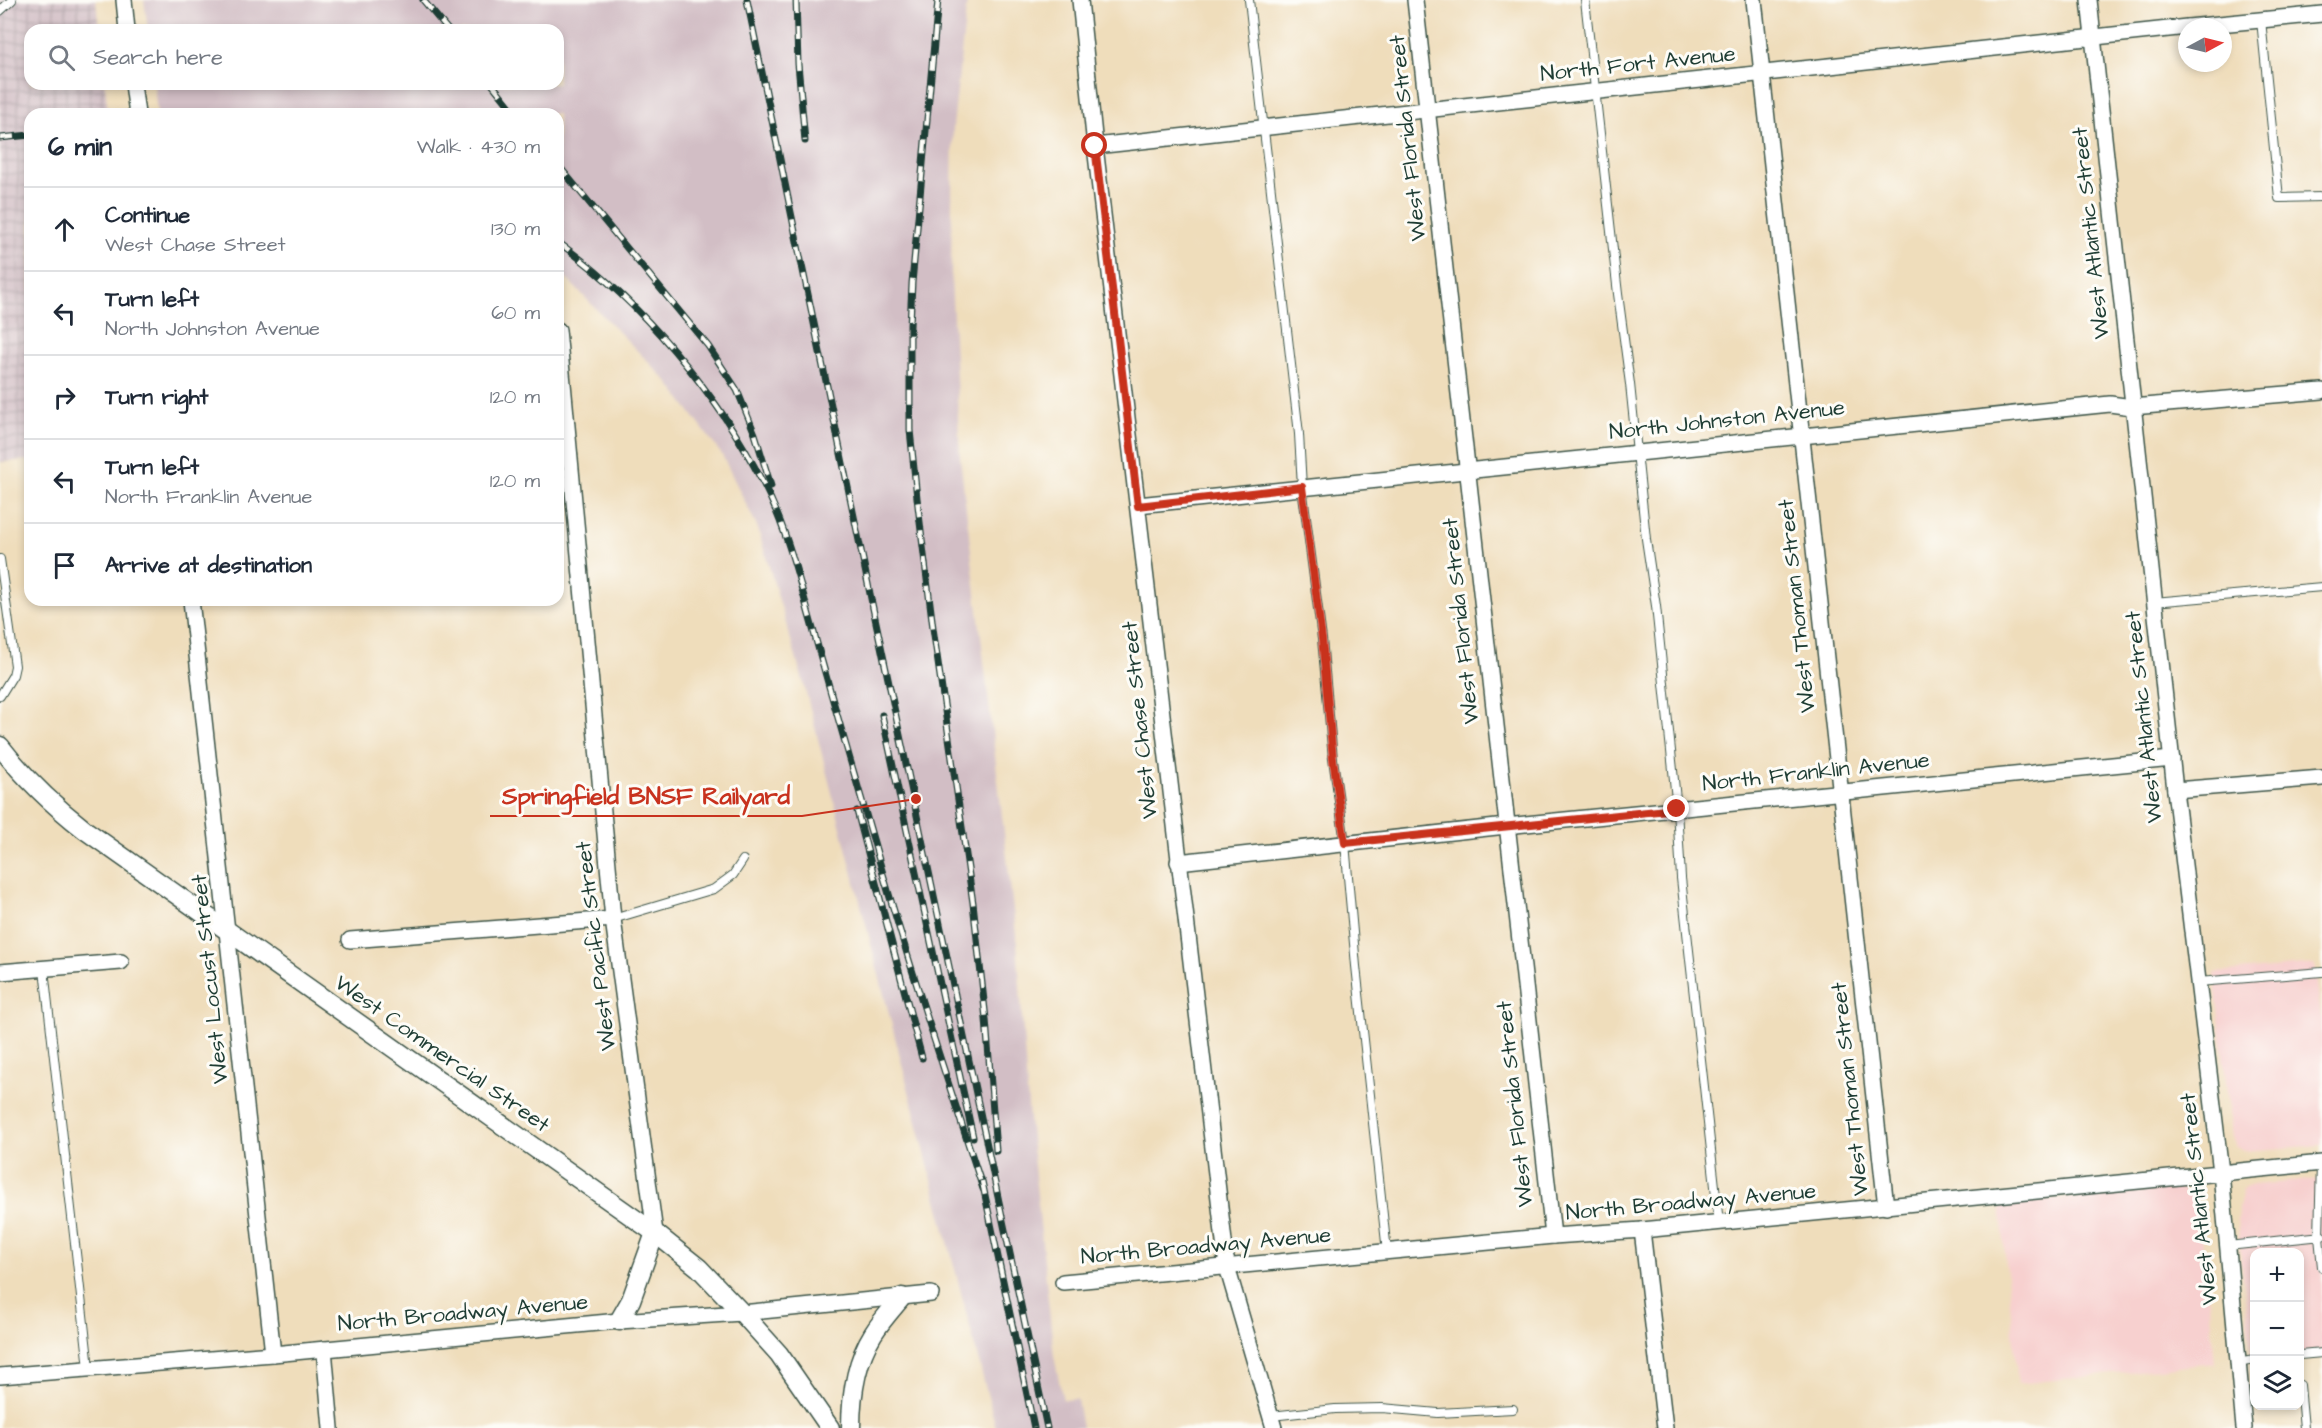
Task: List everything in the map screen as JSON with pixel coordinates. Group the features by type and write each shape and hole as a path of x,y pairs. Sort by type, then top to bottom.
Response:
{"street":[{"path":"124,0 126,24"},
{"name":"West Chase Street","path":"1080,0 1178,862 1227,1267 1272,1422"},
{"name":"West Florida Street","path":"1415,0 1553,1236"},
{"name":"West Thoman Street","path":"1754,0 1886,1207"},
{"name":"West Atlantic Street","path":"2089,0 2175,790 2221,1172 2244,1428"},
{"name":"North Fort Avenue","path":"2232,23 2322,14"},
{"name":"North Fort Avenue","path":"1095,146 2178,28"},
{"path":"134,90 136,108"},
{"name":"North Johnston Avenue","path":"1138,506 1801,434 2110,404 2132,407 2322,391"},
{"name":"West Pacific Street","path":"564,394 613,919 655,1233"},
{"name":"West Locust Street","path":"192,606 273,1353"},
{"name":"West Commercial Street","path":"0,746 14,766 46,799 86,830 655,1233 699,1268 779,1354 830,1428"},
{"name":"North Franklin Avenue","path":"1178,862 1506,826 2172,759"},
{"path":"2175,790 2322,778"},
{"path":"350,940 613,919"},
{"path":"0,972 121,962"},
{"name":"North Broadway Avenue","path":"1063,1282 1553,1236 1719,1223 2321,1163"},
{"path":"1642,1230 1665,1428"},
{"path":"619,1321 631,1300 655,1233"},
{"name":"North Broadway Avenue","path":"0,1376 619,1321 742,1313 931,1294"},
{"path":"851,1428 857,1372 872,1334 902,1297"},
{"path":"324,1348 331,1428"}],"lane":[{"path":"0,11 12,0"},
{"path":"1249,0 1299,434 1302,487 1322,639 1333,759 1345,843 1387,1252"},
{"path":"1585,0 1638,451 1719,1223"},
{"path":"2261,20 2279,198 2322,197"},
{"path":"0,559 15,666 13,675 0,696"},
{"path":"2154,602 2322,587"},
{"path":"613,919 714,889 733,875 743,860"},
{"path":"44,969 89,1368"},
{"path":"2198,982 2322,972"},
{"path":"2321,1163 2322,1266"},
{"path":"2228,1246 2321,1236"},
{"path":"2304,1355 2322,1353"},
{"path":"2238,1363 2250,1361"},
{"path":"1272,1422 1335,1410 1382,1408 1438,1413 1513,1409"},
{"path":"2302,1410 2304,1428"}],"shaded area":[{"path":"0,0 96,0 98,24 24,24 24,90 106,90 107,108 24,108 24,460 0,462"},
{"path":"144,0 967,0 953,127 951,277 960,457 1017,943 1029,1118 1054,1356 1063,1400 1077,1399 1082,1428 996,1428 803,681 757,526 722,455 668,382 564,276 564,108 156,108 155,90 564,90 564,24 147,24"},
{"path":"2315,964 2322,1026 2322,1145 2244,1151 2236,1147 2232,1137 2214,973"},
{"path":"2322,1179 2322,1358 2304,1360 2304,1248 2250,1248 2250,1345 2237,1219 2243,1188 2253,1185"},
{"path":"2179,1188 2196,1201 2200,1214 2215,1363 2018,1384 2000,1204"}],"railway":[{"path":"423,0 443,24"},
{"path":"747,0 1047,1428"},
{"path":"796,0 798,64 805,141"},
{"path":"938,0 912,283 910,430 933,628 973,903 986,1019 996,1151"},
{"path":"497,90 511,108"},
{"path":"0,138 24,136"},
{"path":"564,172 708,346 737,390 755,434 771,486"},
{"path":"564,247 619,292 674,351 723,415 771,500 786,536 899,927 983,1189"},
{"path":"882,715 973,1137"},
{"path":"857,811 922,1058"},
{"path":"982,1181 1034,1428"}],"place":[{"name":"Springfield BNSF Railyard","path":"916,799"}],"route":[{"path":"1095,146 1138,506 1302,487 1322,639 1333,759 1345,843 1677,809"}]}
